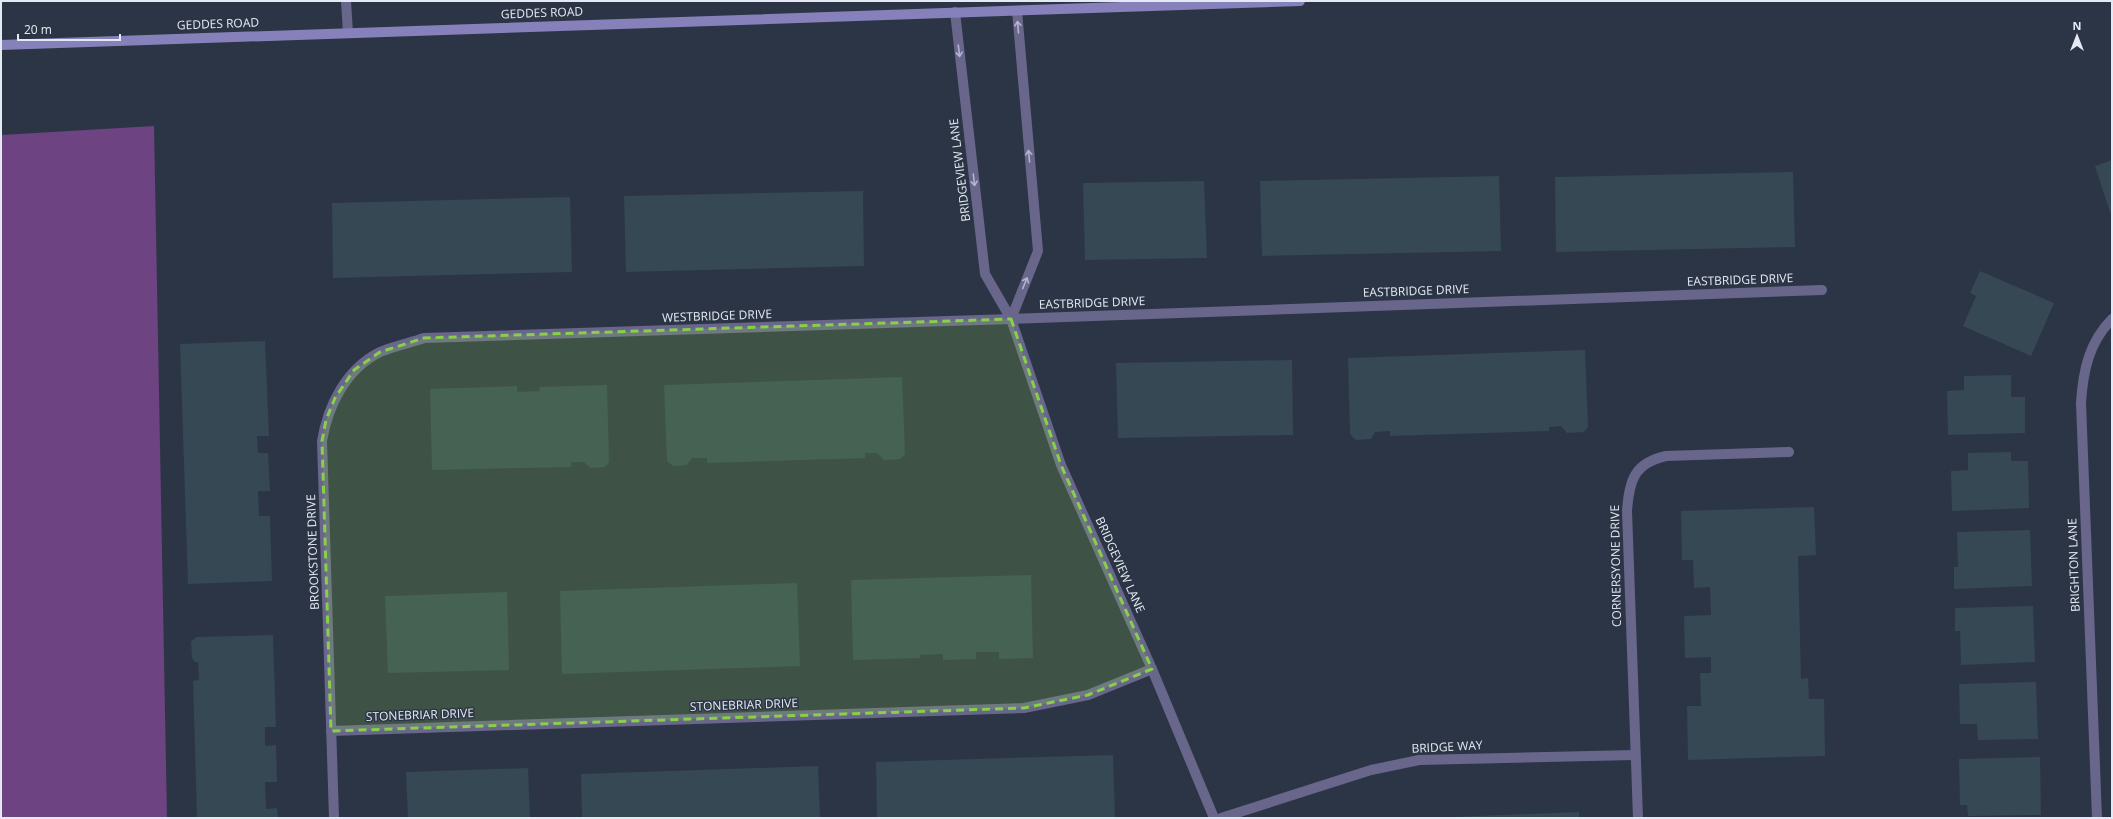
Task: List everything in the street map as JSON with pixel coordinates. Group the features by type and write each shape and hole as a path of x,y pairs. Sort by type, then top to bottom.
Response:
{"main road":[{"name":"GEDDES ROAD","path":"1,45 1300,1"}],"street":[{"path":"346,1 348,33"},
{"path":"1011,319 1038,251 1016,11"},
{"name":"BRIDGEVIEW LANE","path":"955,12 985,274 1011,319 1061,465 1152,669 1214,818"},
{"name":"EASTBRIDGE DRIVE","path":"1011,319 1822,290"},
{"name":"WESTBRIDGE DRIVE","path":"424,338 1011,319"},
{"name":"BRIGHTON LANE","path":"2097,818 2081,403 2082,385 2088,356 2104,327 2112,319"},
{"name":"BROOKSTONE DRIVE","path":"334,818 322,441 326,420 335,398 354,370 380,352 424,338"},
{"name":"CORNERSYONE DRIVE","path":"1638,818 1627,511 1628,490 1634,475 1644,464 1654,458 1666,456 1789,452"},
{"name":"STONEBRIAR DRIVE","path":"331,731 1024,708 1088,695 1152,669"},
{"name":"BRIDGE WAY","path":"1221,818 1371,770 1419,760 1635,754"}],"highlighted area":[{"path":"1011,319 1061,465 1152,669 1088,695 1024,708 331,731 322,441 326,420 335,398 354,370 380,352 424,338"}],"shaded area":[{"path":"154,126 167,818 1,818 1,135"}],"building":[{"path":"2112,160 2112,218 2095,166"},
{"path":"1793,172 1795,247 1556,252 1555,177"},
{"path":"1499,176 1501,251 1262,256 1260,181"},
{"path":"1204,181 1207,258 1085,260 1083,183"},
{"path":"863,191 864,266 626,272 624,196"},
{"path":"570,197 572,272 333,278 332,203"},
{"path":"1980,271 2054,303 2031,356 1963,326 1976,296 1970,293"},
{"path":"265,341 269,436 257,436 258,453 268,453 270,491 258,491 259,516 270,516 272,581 188,584 180,344"},
{"path":"1585,350 1588,427 1584,432 1567,433 1561,426 1549,427 1549,431 1390,436 1390,431 1375,432 1371,439 1356,440 1350,434 1348,358"},
{"path":"1292,360 1293,435 1118,438 1116,363"},
{"path":"2011,375 2011,397 2025,397 2025,433 1948,435 1947,391 1964,390 1964,376"},
{"path":"902,377 905,454 900,459 884,460 877,453 865,453 865,458 707,463 707,458 692,458 687,465 673,466 667,461 664,385"},
{"path":"607,385 609,462 605,467 590,468 584,462 571,462 571,467 432,470 430,389 517,386 517,392 540,391 539,387"},
{"path":"2011,452 2011,461 2028,461 2029,508 1952,511 1951,471 1968,470 1968,453"},
{"path":"1814,507 1816,555 1798,556 1801,679 1808,678 1809,699 1824,699 1825,756 1688,760 1687,706 1701,706 1700,673 1711,673 1711,657 1685,658 1684,616 1711,615 1710,587 1694,588 1693,560 1682,560 1681,511"},
{"path":"2030,530 2032,586 1954,589 1954,567 1958,567 1957,532"},
{"path":"1031,575 1033,658 999,659 999,652 976,652 976,659 943,660 943,654 920,655 920,658 853,660 851,580"},
{"path":"797,583 800,666 562,674 560,591"},
{"path":"507,592 509,670 388,673 385,596"},
{"path":"2033,606 2035,662 1961,665 1960,631 1955,631 1955,608"},
{"path":"273,635 276,727 265,727 265,746 276,745 277,782 265,782 266,809 277,808 278,818 197,818 193,681 199,680 198,662 195,662 192,658 191,642 196,637"},
{"path":"2036,682 2038,739 1978,740 1977,724 1960,724 1959,684"},
{"path":"1113,755 1115,818 877,818 876,762"},
{"path":"2040,757 2041,815 1968,816 1967,805 1960,805 1959,759"},
{"path":"818,766 820,818 582,818 581,774"},
{"path":"528,768 530,818 408,818 406,772"},
{"path":"1579,812 1579,818 1451,818 1451,817"}]}
